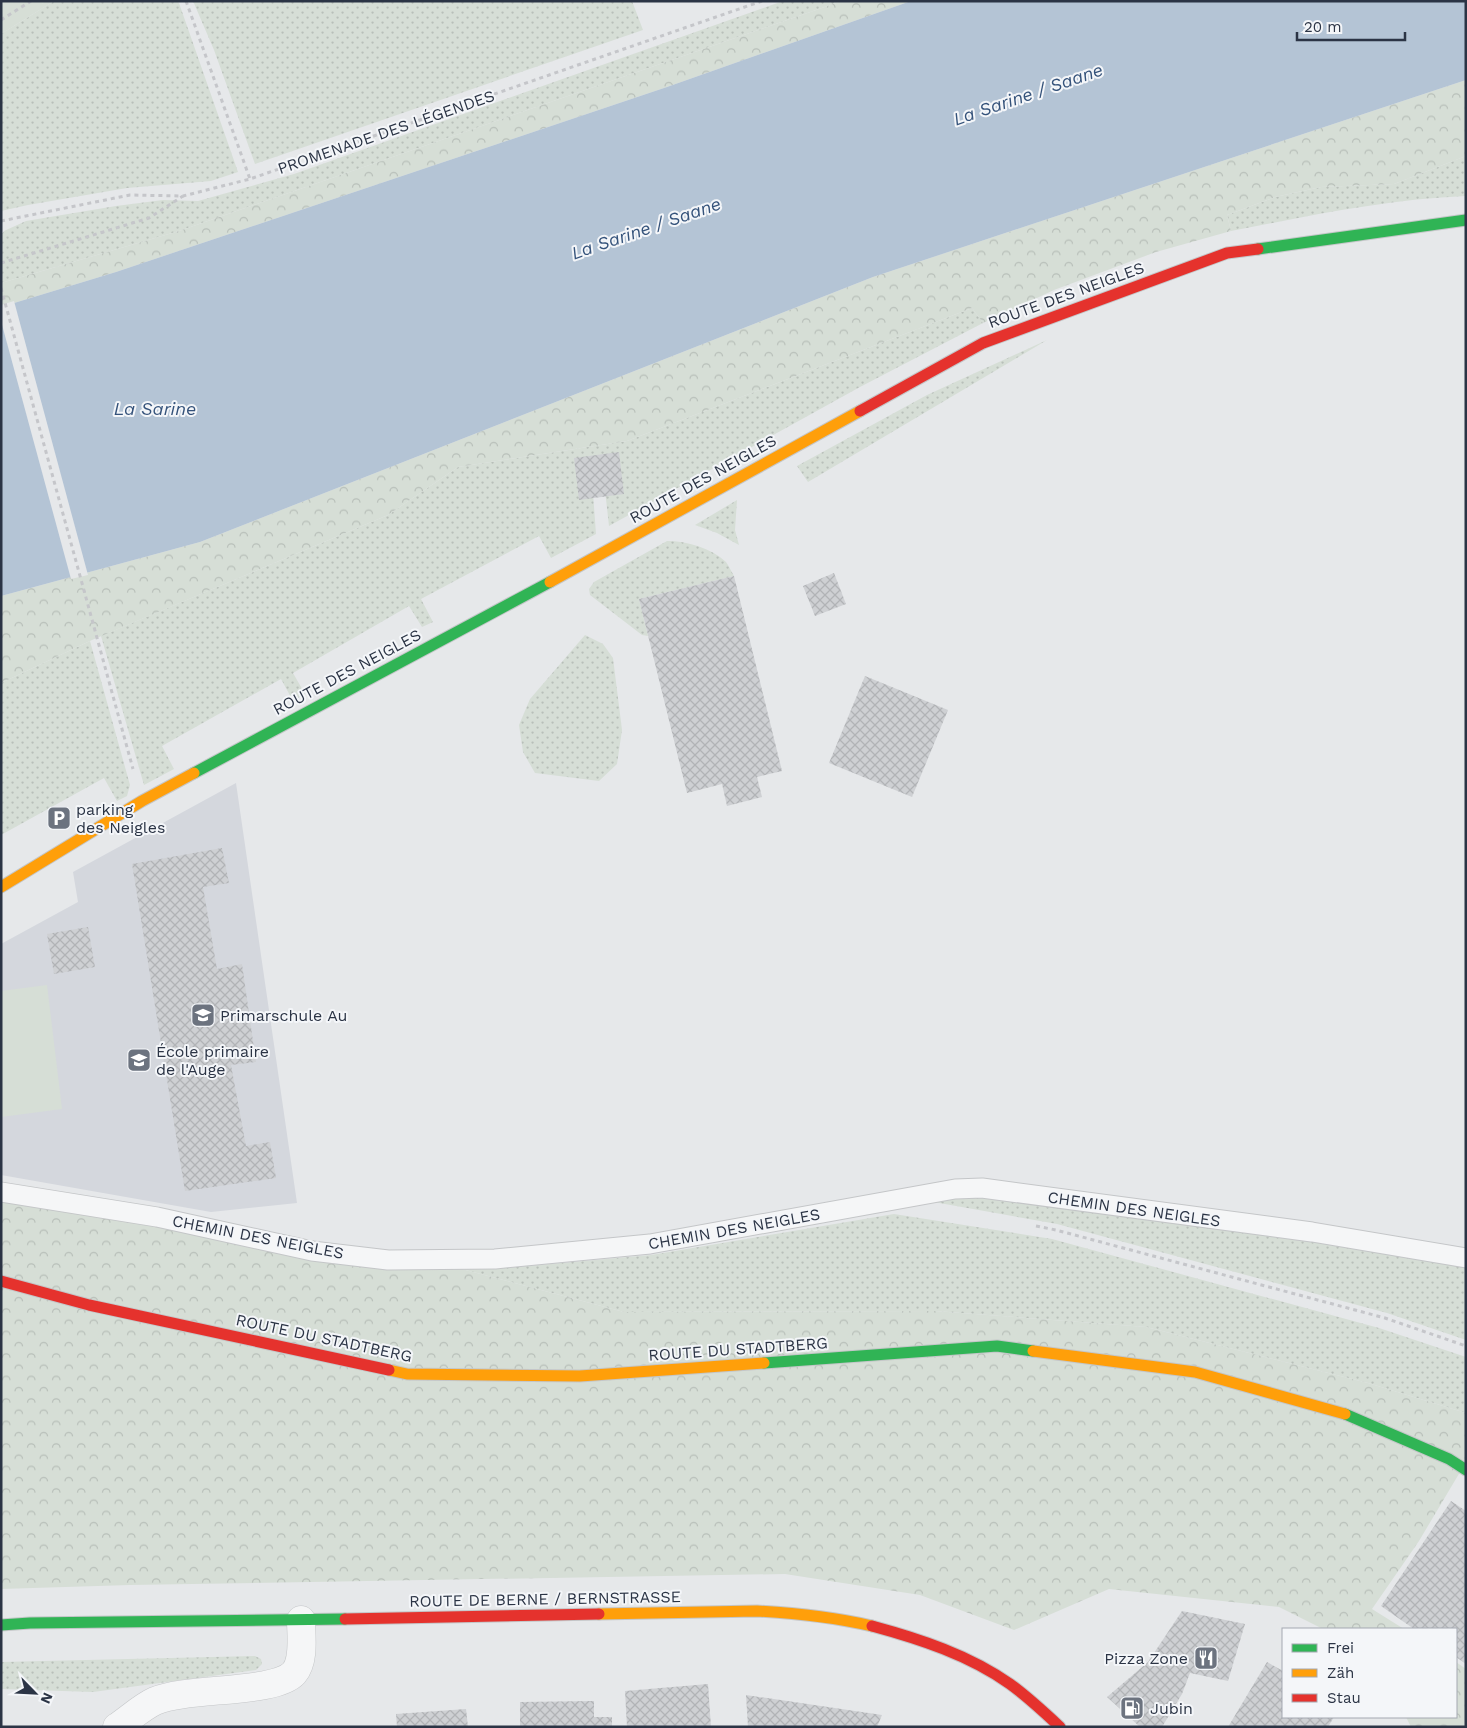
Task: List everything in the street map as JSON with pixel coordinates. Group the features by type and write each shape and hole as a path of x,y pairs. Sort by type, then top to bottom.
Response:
{"street":[{"name":"ROUTE DES NEIGLES","path":"1,887 142,801 676,513 983,343 1227,253 1466,220"},
{"name":"ROUTE DU STADTBERG","path":"1,1282 89,1305 407,1374 580,1376 997,1346 1195,1372 1340,1412 1449,1459 1466,1470"},
{"name":"ROUTE DE BERNE / BERNSTRASSE","path":"1,1625 757,1610 824,1616 912,1637 960,1655 1002,1679 1060,1727"},
{"path":"117,1727 156,1701 200,1691 241,1688 284,1680 295,1672 300,1661 301,1620"}],"lane":[{"name":"CHEMIN DES NEIGLES","path":"1,1192 157,1217 312,1251 388,1260 495,1259 650,1244 955,1189 982,1188 1312,1232 1466,1258"}],"path":[{"path":"1,20 30,1"},
{"path":"186,1 250,179"},
{"name":"PROMENADE DES LÉGENDES","path":"1,221 130,195 183,196 250,179 762,1"},
{"path":"1,264 150,218 183,196"},
{"path":"1,288 142,801"},
{"path":"1028,1225 1056,1230 1385,1318 1466,1346"}],"shaded area":[{"name":"École primaire de l'Auge","path":"236,783 297,1203 211,1212 1,1175 1,944 78,902 73,872"}],"green space":[{"path":"1,1 54,1 1,34"},
{"path":"54,1 177,1 238,172 211,181 127,188 1,211 1,34"},
{"path":"193,1 632,1 643,30 255,164 214,50"},
{"path":"783,1 842,1 179,231 1,283 1,235 4,231 26,221 163,200 198,201 294,174"},
{"path":"842,1 911,1 667,87 116,272 1,307 1,283 179,231"},
{"path":"1466,80 1466,156 1394,184 1321,187 1275,197 1227,215 1231,231 1156,252 1054,290 983,323 972,308 627,441 458,467 388,515 92,640 1,683 1,596 200,542 873,277"},
{"path":"1466,156 1466,196 1377,204 1231,231 1227,215 1275,197 1321,187 1394,184"},
{"path":"972,308 983,323 860,387 609,526 605,490 593,493 596,534 551,558 539,536 421,599 433,622 422,627 409,606 293,673 305,694 293,701 281,679 162,746 174,769 144,785 101,636 388,515 458,467 627,441"},
{"path":"1047,340 808,482 797,466 927,395"},
{"path":"737,500 735,530 739,545 717,533 695,525"},
{"path":"667,541 683,542 706,549 726,562 734,576 639,599 648,636 642,635 590,595 589,589 594,582"},
{"path":"585,635 603,644 613,658 622,730 617,764 599,781 535,773 523,752 519,725 530,699"},
{"path":"90,641 130,785 127,796 117,801 104,778 1,835 1,683"},
{"path":"47,985 62,1109 1,1117 1,991"},
{"path":"975,1194 1315,1240 1466,1265 1466,1340 1387,1313 1057,1224 928,1201"},
{"path":"1,1198 458,1268 624,1312 935,1311 1146,1327 1368,1383 1466,1413 1466,1462 1419,1541 1372,1609 1402,1628 1321,1628 1279,1607 1109,1589 1014,1630 920,1595 785,1574 130,1585 1,1589"},
{"path":"894,1214 1052,1239 1379,1328 1466,1357 1466,1413 1368,1383 1146,1327 935,1311 624,1312 458,1268 504,1268 651,1255"},
{"path":"255,1656 261,1659 262,1664 256,1670 93,1692 1,1689 1,1662"},
{"path":"1457,1663 1466,1669 1466,1727 1411,1727 1406,1718 1457,1718"}],"water":[{"name":"La Sarine","path":"911,1 1466,1 1466,80 873,277 200,542 1,596 1,307 116,272 667,87"}],"pier":[{"path":"14,301 88,575 71,579 1,321 1,305"}],"building":[{"path":"619,452 624,494 579,500 574,458"},
{"path":"834,573 846,604 815,616 803,586"},
{"path":"734,576 782,771 757,777 762,797 727,806 722,784 687,793 639,599"},
{"path":"865,676 948,710 912,797 829,763"},
{"name":"Primarschule Au","path":"222,848 229,883 203,887 217,969 242,964 256,1062 231,1065 246,1146 270,1142 276,1178 185,1191 132,864"},
{"path":"88,927 95,967 54,974 47,934"},
{"path":"1451,1501 1466,1511 1466,1664 1457,1658 1457,1628 1413,1628 1381,1606"},
{"path":"1182,1611 1245,1624 1228,1681 1190,1673 1182,1694 1162,1727 1140,1727 1107,1697 1148,1662"},
{"path":"1267,1662 1282,1670 1282,1718 1333,1718 1328,1727 1228,1727"},
{"path":"708,1684 711,1727 627,1727 625,1691"},
{"path":"746,1695 882,1715 877,1727 748,1727"},
{"path":"594,1701 594,1717 612,1717 612,1727 520,1727 520,1702"},
{"path":"466,1709 468,1727 397,1727 396,1714"}],"traffic: fast":[{"path":"1258,249 1466,220"},
{"path":"194,773 550,582"},
{"path":"764,1363 997,1346 1033,1351"},
{"path":"1345,1414 1449,1459 1466,1470"},
{"path":"1,1625 345,1619"}],"traffic: slow":[{"path":"550,582 860,411"},
{"path":"1,887 142,801 194,773"},
{"path":"1033,1351 1195,1372 1345,1414"},
{"path":"389,1370 407,1374 580,1376 764,1363"},
{"path":"599,1614 757,1611 814,1616 872,1626"}],"traffic: jam":[{"path":"860,411 983,343 1227,253 1258,249"},
{"path":"1,1281 89,1305 389,1370"},
{"path":"345,1619 599,1614"},
{"path":"872,1626 926,1642 978,1665 1017,1689 1060,1727"}],"place":[{"name":"parking des Neigles","path":"59,818"},
{"name":"Primarschule Au","path":"203,1015"},
{"name":"École primaire de l'Auge","path":"139,1060"},
{"name":"Pizza Zone","path":"1206,1658"},
{"name":"Jubin","path":"1132,1708"}],"water label":[{"name":"La Sarine / Saane","path":"1028,94"},
{"name":"La Sarine / Saane","path":"646,228"}]}
